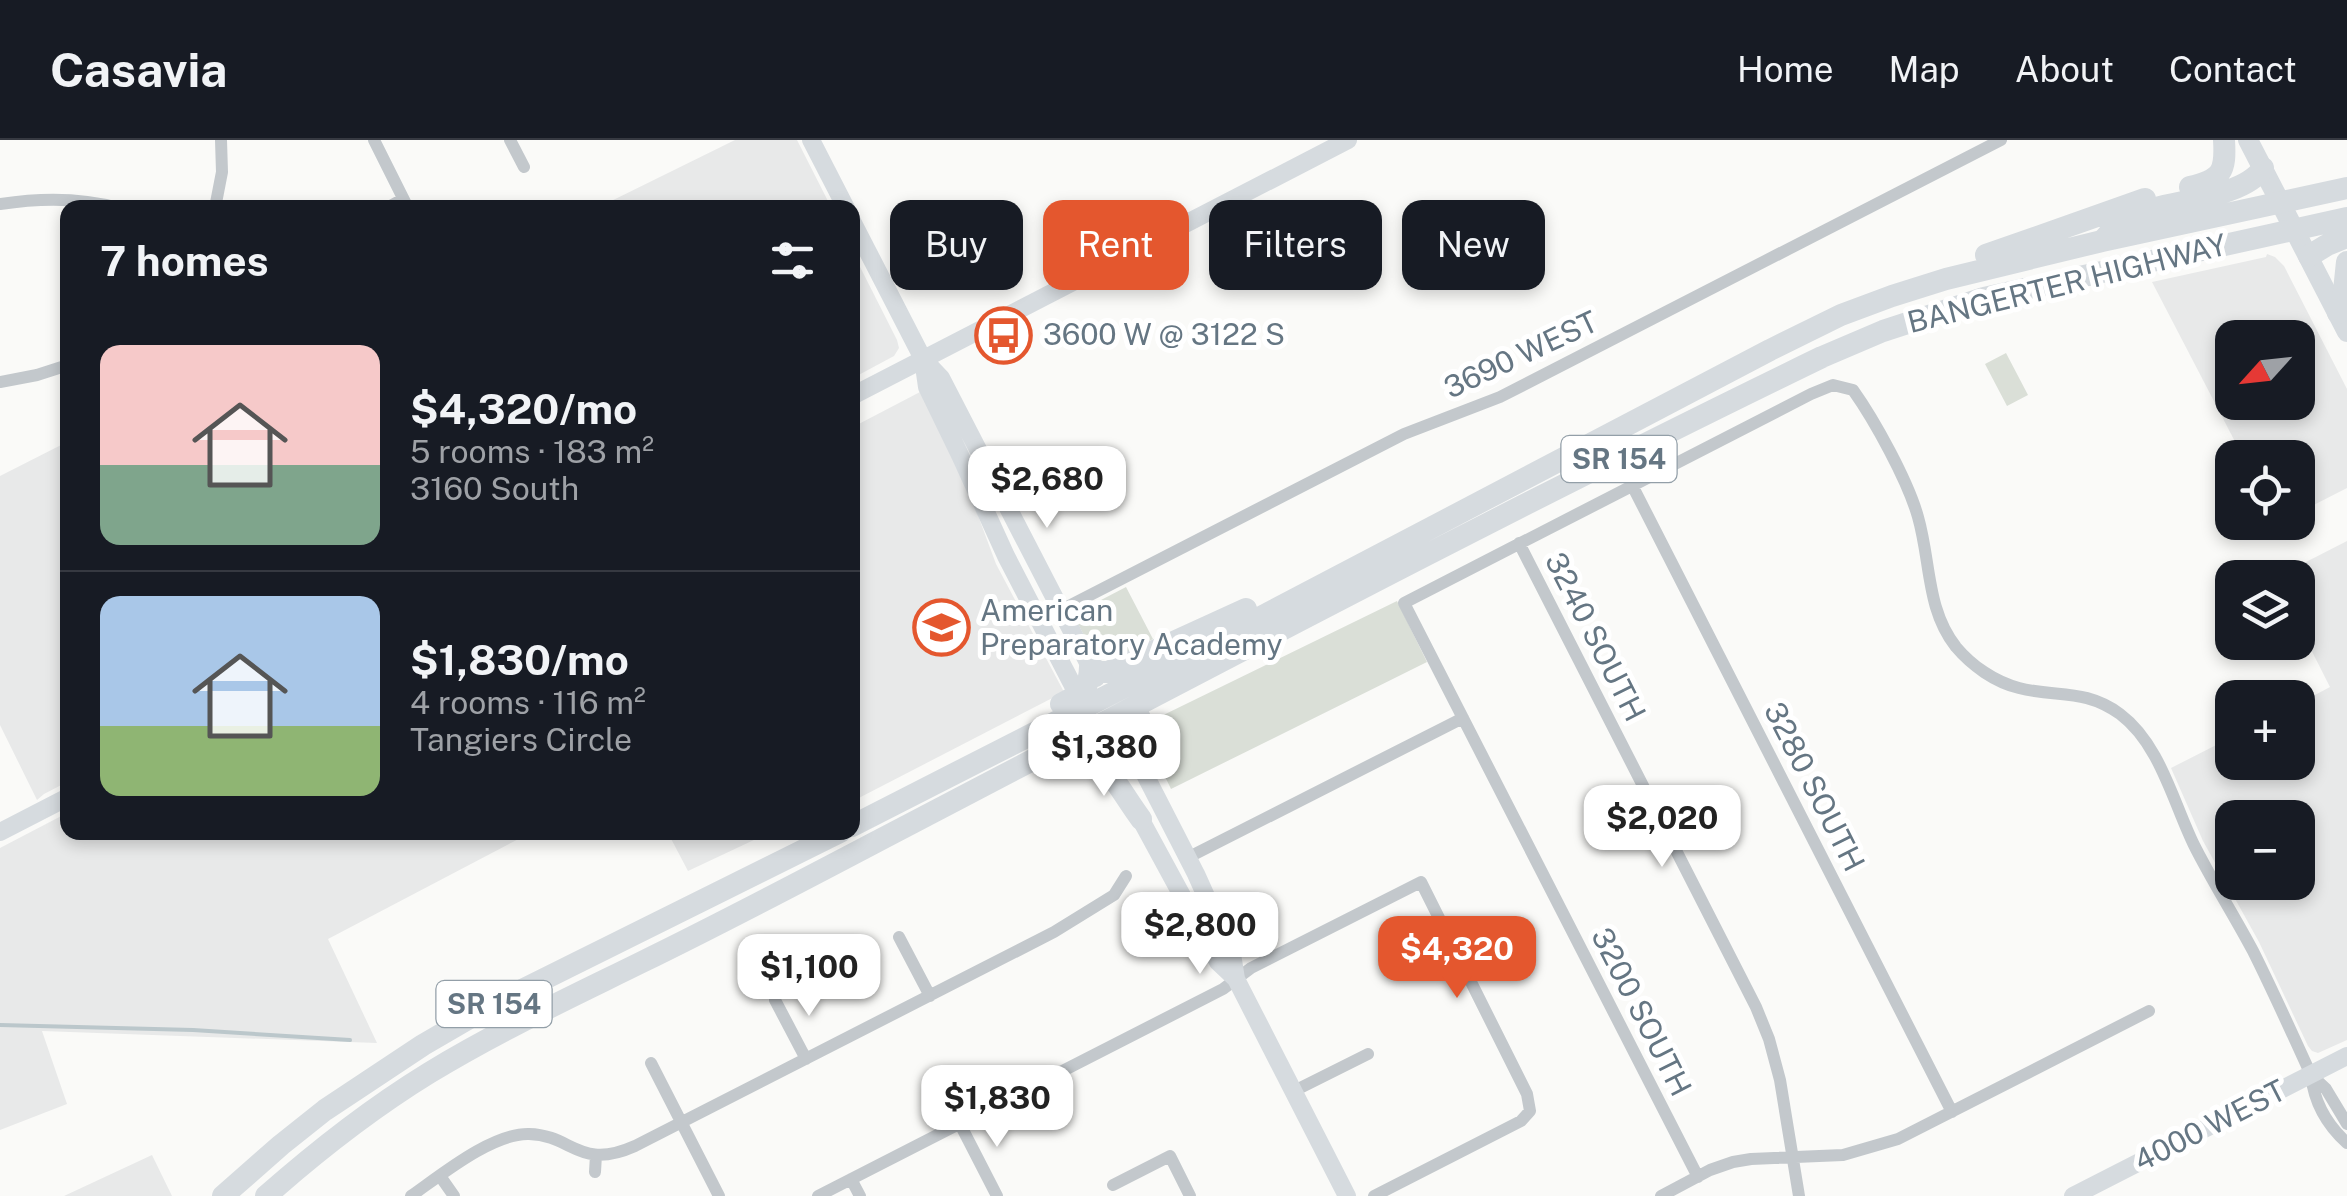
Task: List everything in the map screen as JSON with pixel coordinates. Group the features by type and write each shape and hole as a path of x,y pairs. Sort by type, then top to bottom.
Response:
{"highway":[{"path":"1946,279 1968,261 2120,206 2209,182 2224,166 2224,140"},
{"path":"1926,316 1953,291 2068,264 2086,255 2136,214 2222,192 2254,179 2264,168"},
{"name":"BANGERTER HIGHWAY","path":"266,1196 427,1074 1038,756 1099,712 1315,588 1818,326 1946,279 2102,240 2347,188"},
{"name":"BANGERTER HIGHWAY","path":"860,822 1416,561 1866,337 1984,298 2347,218"},
{"path":"2309,256 2347,237"},
{"path":"2342,322 2347,262"},
{"path":"1416,561 1436,537 1566,469 1581,448"},
{"path":"1108,756 1113,734 1086,690 1090,667 1108,672 1292,588 1315,588"},
{"path":"860,807 1099,712"},
{"path":"1038,756 1074,754 1100,763 1141,819"},
{"path":"564,1000 578,980 767,886 805,840"},
{"name":"SR 154","path":"223,1196 325,1110 423,1045 506,998 825,840"}],"main road":[{"path":"811,140 842,200"},
{"path":"860,392 1348,140"},
{"path":"2248,140 2342,322"},
{"path":"860,237 923,359 941,378 1090,667"},
{"path":"923,359 927,387 1006,556 1188,858 1232,954 1236,979 1347,1196"},
{"path":"1108,756 1218,962 1236,979"},
{"path":"0,832 60,802"},
{"name":"4000 WEST","path":"2074,1196 2347,1056"}],"street":[{"path":"217,200 221,140"},
{"path":"374,140 404,200"},
{"path":"510,140 524,167"},
{"name":"3690 WEST","path":"1061,610 1404,434 1500,397 2001,140"},
{"path":"0,204 71,200"},
{"path":"0,382 60,367"},
{"path":"1519,543 1811,394 1833,385 1853,390 1866,407 1911,495 1926,546 1932,596 1947,633 1964,656 1995,678 2019,688 2096,700 2137,730 2150,748 2195,846 2257,960 2311,1075 2313,1093 2347,1143"},
{"name":"3280 SOUTH","path":"1632,485 1952,1112"},
{"name":"3200 SOUTH","path":"1519,543 1404,603 1698,1177"},
{"name":"3240 SOUTH","path":"1519,543 1756,1006 1780,1080 1799,1196"},
{"path":"1188,858 1463,718"},
{"path":"411,1196 495,1140 519,1134 541,1135 596,1155 626,1150 1071,922 1114,894 1126,876"},
{"path":"818,1196 1223,989 1251,968 1421,882 1527,1094 1530,1111 1525,1119 1374,1196"},
{"path":"899,937 930,996"},
{"path":"775,1000 806,1059"},
{"path":"1660,1196 1718,1166 1744,1160 1832,1156 1875,1148 2148,1010"},
{"path":"1294,1092 1368,1054"},
{"path":"651,1063 719,1196"},
{"path":"2311,1075 2326,1089 2347,1124"},
{"path":"960,1124 997,1196"},
{"path":"595,1172 596,1155"},
{"path":"1113,1185 1170,1156 1190,1196"},
{"path":"440,1176 454,1196"},
{"path":"851,1179 860,1196"}],"shaded area":[{"path":"735,140 797,140 827,200 613,200"},
{"path":"2267,254 2284,266 2312,320 2215,320 2215,403 2152,282"},
{"path":"860,267 897,340 899,348 894,356 860,374"},
{"path":"2315,327 2347,389 2347,488 2315,504 2315,440 2234,440 2224,420 2315,420"},
{"path":"2006,353 2028,395 2007,406 1985,364"},
{"name":"American Preparatory Academy","path":"920,392 960,467 996,564 1064,692 860,797 860,423"},
{"path":"60,446 60,786 37,800 0,725 0,476"},
{"path":"2347,541 2347,1040 2318,1053 2308,1046 2236,900 2315,900 2315,800 2215,800 2215,863 2171,768 2215,746 2215,780 2315,780 2315,695 2330,687 2315,657 2315,560 2310,560"},
{"path":"1126,587 1153,639 1112,661 1091,649 1076,620 1078,612"},
{"path":"1397,601 1427,662 1171,789 1143,731 1147,723"},
{"path":"60,817 60,840 517,840 328,939 377,1043 42,1031 67,1104 0,1130 0,848"},
{"path":"672,840 754,840 688,871"},
{"path":"152,1155 172,1196 64,1196"}],"waterway":[{"path":"0,1025 193,1030 350,1040"}],"place":[{"name":"3600 W @ 3122 S","path":"1004,335"},
{"name":"American Preparatory Academy","path":"941,628"}]}
